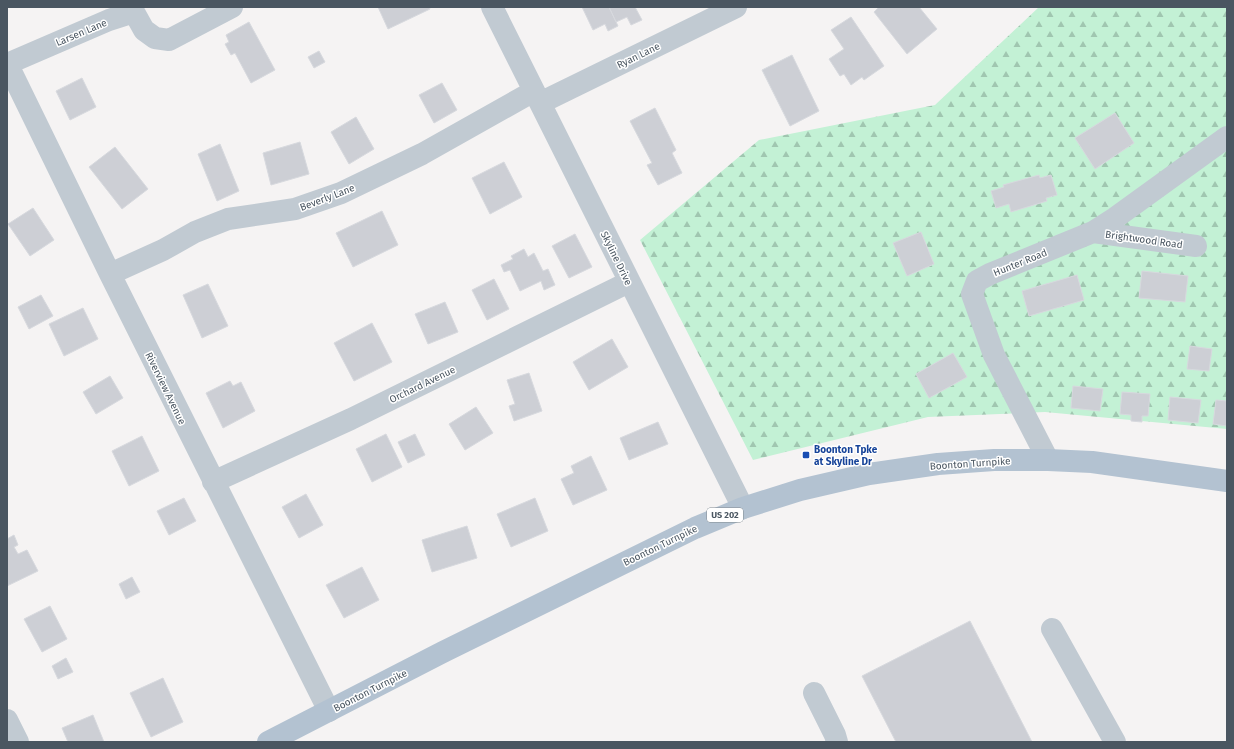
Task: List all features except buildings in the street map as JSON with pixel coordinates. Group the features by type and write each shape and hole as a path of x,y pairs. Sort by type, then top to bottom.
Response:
{"main road":[{"name":"Boonton Turnpike","path":"268,742 443,652 695,528 743,508 800,490 869,474 938,464 994,460 1092,462 1227,481"}],"street":[{"name":"Larsen Lane","path":"7,63 134,9 144,30 156,38 169,40 232,7"},
{"name":"Skyline Drive","path":"492,7 743,508"},
{"name":"Ryan Lane","path":"537,97 736,7"},
{"name":"Riverview Avenue","path":"7,63 213,482 329,711"},
{"name":"Beverly Lane","path":"110,274 163,250 195,232 228,219 295,209 341,193 537,97"},
{"name":"Hunter Road","path":"1048,460 994,354 972,294 977,281 990,274 1093,232 1116,218 1227,137"},
{"name":"Brightwood Road","path":"1093,232 1196,246"},
{"name":"Orchard Avenue","path":"213,482 351,419 629,282"},
{"path":"1052,629 1115,742"},
{"path":"814,692 836,735 837,742"},
{"path":"7,720 18,742"}],"green space":[{"path":"1039,7 1227,7 1227,429 1045,412 928,417 753,460 640,240 759,140 935,105"}],"place":[{"name":"Boonton Tpke at Skyline Dr","path":"806,455"}]}
